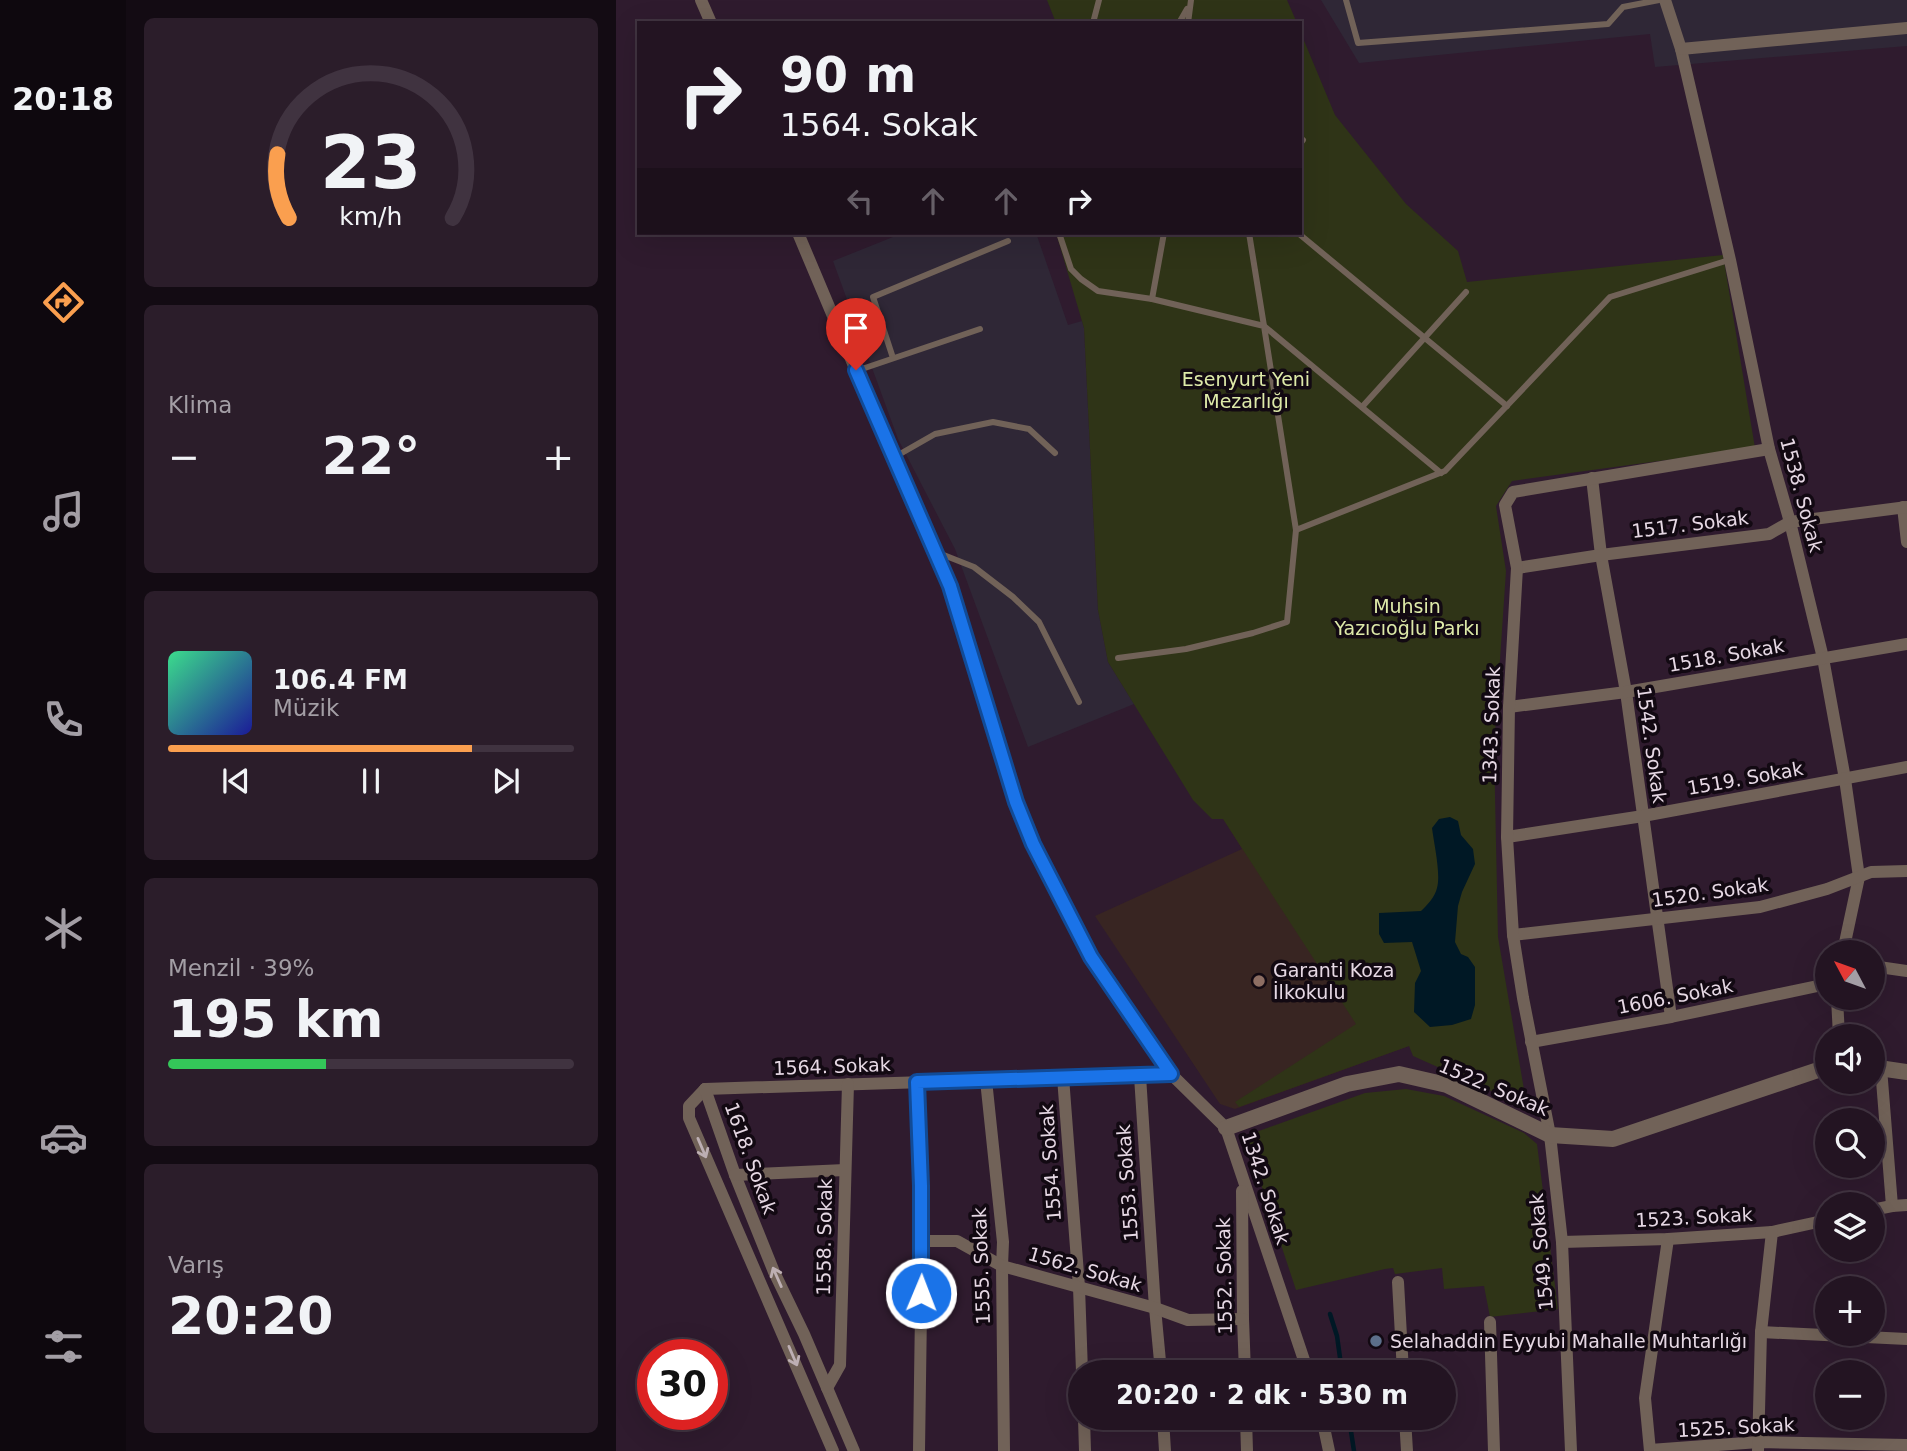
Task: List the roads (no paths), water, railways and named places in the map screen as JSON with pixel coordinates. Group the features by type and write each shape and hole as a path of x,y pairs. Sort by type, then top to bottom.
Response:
{"street":[{"path":"701,0 710,21"},
{"name":"1538. Sokak","path":"1665,0 1681,49 1730,260 1769,449 1824,658 1859,877 1846,940"},
{"path":"1681,49 1907,28"},
{"name":"1342. Sokak","path":"799,235 950,586 1016,802 1033,844 1091,957 1171,1074 1226,1128 1304,1360"},
{"name":"1343. Sokak","path":"1550,1135 1513,936 1507,837 1509,707 1517,568 1505,505 1513,492 1769,449"},
{"name":"1542. Sokak","path":"1592,478 1601,555 1626,692 1671,1017"},
{"path":"1905,507 1907,542"},
{"name":"1517. Sokak","path":"1517,568 1769,534 1790,522 1905,507"},
{"name":"1518. Sokak","path":"1509,707 1626,692 1907,644"},
{"name":"1519. Sokak","path":"1507,837 1643,816 1907,767"},
{"name":"1520. Sokak","path":"1513,936 1760,907 1827,889 1871,872 1907,872"},
{"path":"1885,968 1907,971"},
{"name":"1606. Sokak","path":"1531,1042 1815,987"},
{"path":"1885,1068 1907,1072"},
{"name":"1522. Sokak","path":"1226,1128 1347,1084 1399,1074 1447,1085 1550,1135 1614,1139 1815,1071"},
{"name":"1564. Sokak","path":"705,1089 1171,1074"},
{"name":"1553. Sokak","path":"1140,1076 1160,1360"},
{"name":"1554. Sokak","path":"1063,1077 1079,1287 1082,1360"},
{"name":"1555. Sokak","path":"986,1080 1003,1242 1004,1451"},
{"path":"917,1082 922,1241 919,1451"},
{"name":"1558. Sokak","path":"827,1388 840,1365 848,1084"},
{"name":"1618. Sokak","path":"833,1451 689,1118 688,1106 705,1089 735,1175 774,1272 854,1451"},
{"path":"1880,1094 1892,1206"},
{"name":"1549. Sokak","path":"1550,1135 1562,1242 1571,1451"},
{"path":"735,1175 845,1170"},
{"name":"1552. Sokak","path":"1242,1180 1245,1360"},
{"path":"1885,1207 1907,1205"},
{"name":"1523. Sokak","path":"1562,1242 1772,1232 1815,1223"},
{"path":"1759,1446 1762,1332 1772,1232"},
{"path":"1650,1451 1645,1398 1668,1239"},
{"name":"1562. Sokak","path":"922,1241 957,1241 1002,1266 1155,1308 1188,1320 1243,1319"},
{"path":"1398,1282 1402,1360"},
{"path":"1490,1322 1494,1451"},
{"path":"1762,1332 1907,1339"},
{"path":"1084,1430 1085,1451"},
{"path":"1164,1430 1165,1451"},
{"path":"1246,1430 1247,1451"},
{"path":"1325,1430 1329,1451"},
{"path":"1406,1430 1407,1451"},
{"name":"1525. Sokak","path":"1650,1451 1759,1446 1907,1445"}],"lane":[{"path":"1094,21 1099,0"},
{"path":"1346,0 1358,43 1608,24 1622,4 1659,0"},
{"path":"1181,21 1191,2"},
{"path":"1188,21 1191,2"},
{"path":"1060,235 1071,269 1098,290 1152,299 1264,326 1441,473"},
{"path":"1152,299 1164,235"},
{"path":"1118,658 1186,649 1287,622 1296,530 1249,235"},
{"path":"1300,235 1507,405"},
{"path":"894,358 873,297 1009,241"},
{"path":"1296,530 1445,471 1610,297 1730,260"},
{"path":"1362,407 1466,292"},
{"path":"856,370 980,329"},
{"path":"893,458 935,434 993,422 1029,429 1055,453"},
{"path":"935,551 974,567 1013,597 1039,622 1079,702"}],"water":[{"path":"1450,817 1458,821 1461,835 1473,849 1475,864 1458,906 1455,942 1461,954 1468,957 1475,967 1475,1005 1471,1019 1452,1025 1430,1027 1414,1012 1415,983 1421,971 1412,942 1384,943 1379,934 1379,913 1421,911 1435,895 1438,875 1432,828 1439,819"}],"waterway":[{"path":"1330,1314 1340,1360"},
{"path":"1351,1430 1354,1451"}],"place":[{"name":"Garanti Koza İlkokulu","path":"1259,981"},
{"name":"Selahaddin Eyyubi Mahalle Muhtarlığı","path":"1376,1341"}],"park label":[{"name":"Esenyurt Yeni Mezarlığı","path":"1246,390"},
{"name":"Muhsin Yazıcıoğlu Parkı","path":"1407,617"}]}
